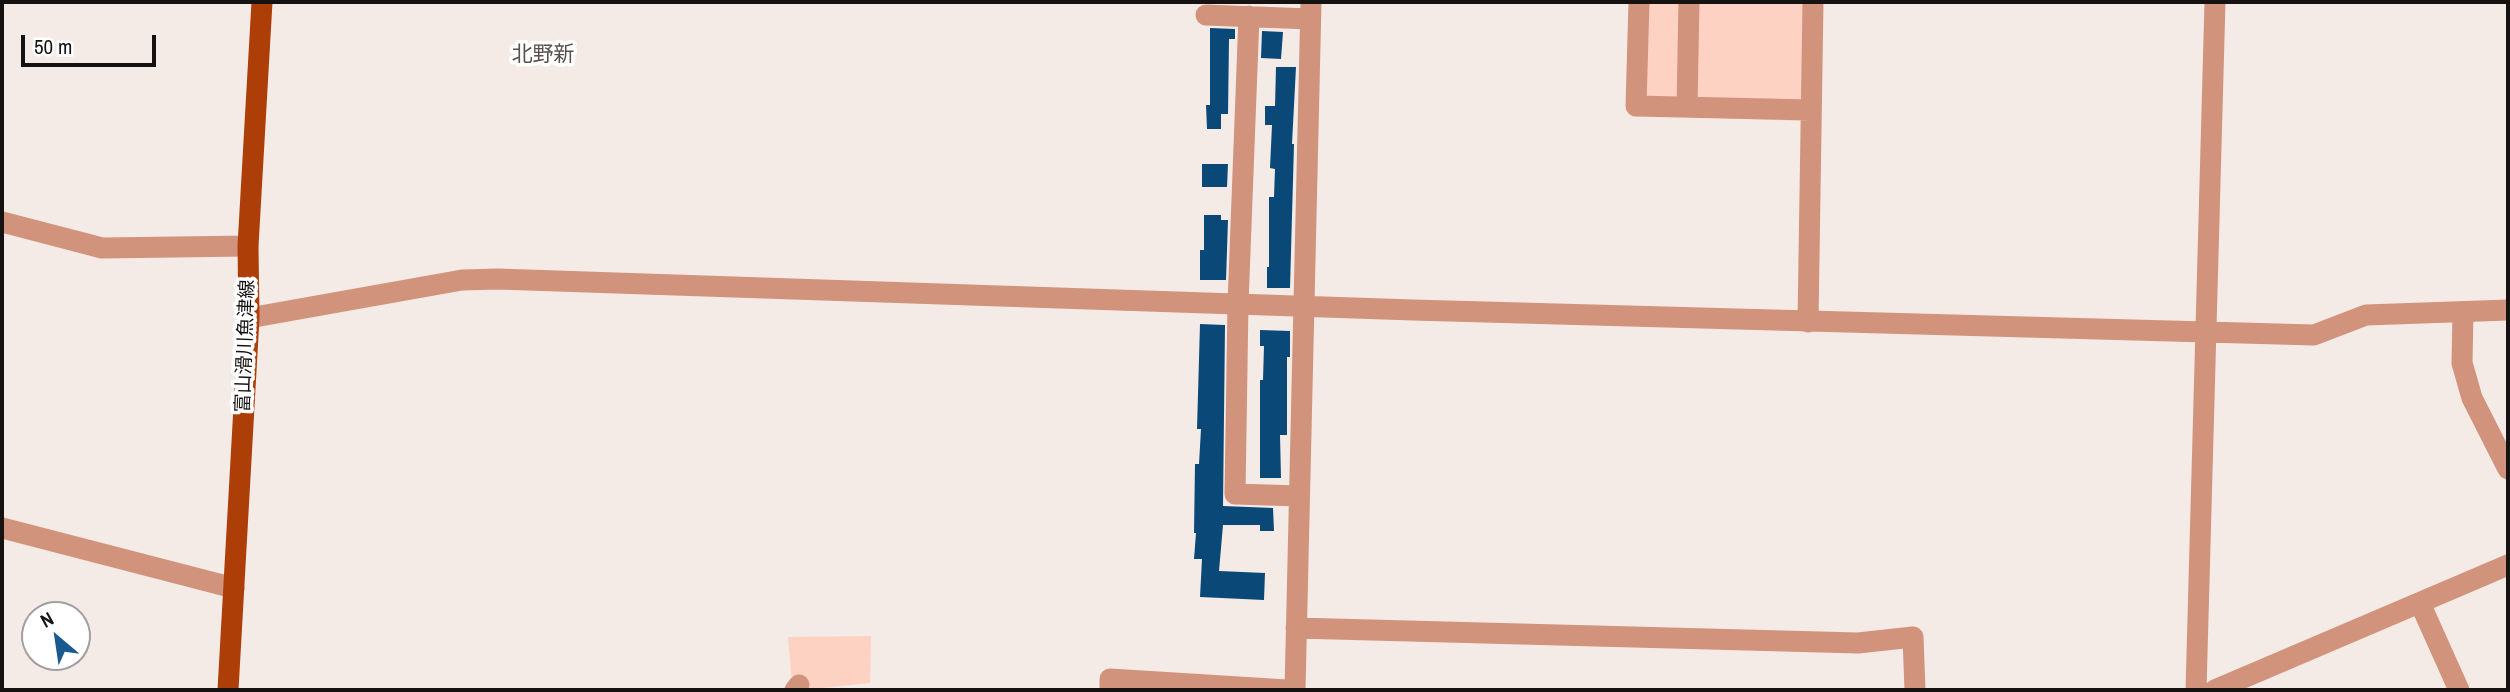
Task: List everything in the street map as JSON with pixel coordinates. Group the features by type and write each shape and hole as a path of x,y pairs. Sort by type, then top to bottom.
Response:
{"main road":[{"name":"富山滑川魚津線","path":"228,690 249,318 248,246 262,2"}],"street":[{"path":"1639,2 1636,106 1811,110"},
{"path":"1687,107 1689,2"},
{"path":"1808,322 1813,2"},
{"path":"2196,690 2215,2"},
{"path":"1206,15 1249,16 1310,10 1295,690"},
{"path":"1249,16 1238,304 1235,494 1299,496"},
{"path":"2,222 102,248 248,246"},
{"path":"249,318 462,280 2314,335 2366,315 2508,310"},
{"path":"2463,313 2462,363 2472,398 2508,469"},
{"path":"2,528 233,588"},
{"path":"2215,690 2247,684 2508,565"},
{"path":"2420,603 2459,690"},
{"path":"1296,628 1858,643 1913,637 1915,690"},
{"path":"1110,690 1110,679 1287,690"}],"shaded area":[{"path":"1634,2 1805,2 1804,121 1630,115"},
{"path":"871,636 870,683 804,690 792,683 788,637"}],"building":[{"path":"1210,28 1235,29 1235,39 1229,39 1228,114 1221,114 1221,129 1207,129 1206,105 1210,105"},
{"path":"1262,31 1283,32 1281,59 1261,58"},
{"path":"1276,67 1296,67 1290,288 1267,288 1269,197 1274,197 1275,169 1270,168 1272,125 1265,125 1265,106 1275,106"},
{"path":"1202,164 1228,164 1227,187 1202,187"},
{"path":"1204,215 1221,215 1221,220 1228,220 1226,280 1200,280 1200,250 1204,250"},
{"path":"1200,324 1225,325 1223,506 1273,508 1274,531 1260,531 1260,525 1223,525 1219,571 1265,573 1264,600 1200,597 1202,559 1194,559 1194,533 1195,464 1199,464 1201,429 1197,429"},
{"path":"1260,330 1290,331 1290,357 1287,357 1287,435 1280,435 1281,478 1260,478 1260,380 1263,380 1264,346 1260,346"}],"district":[{"name":"北野新","path":"543,55"}]}
